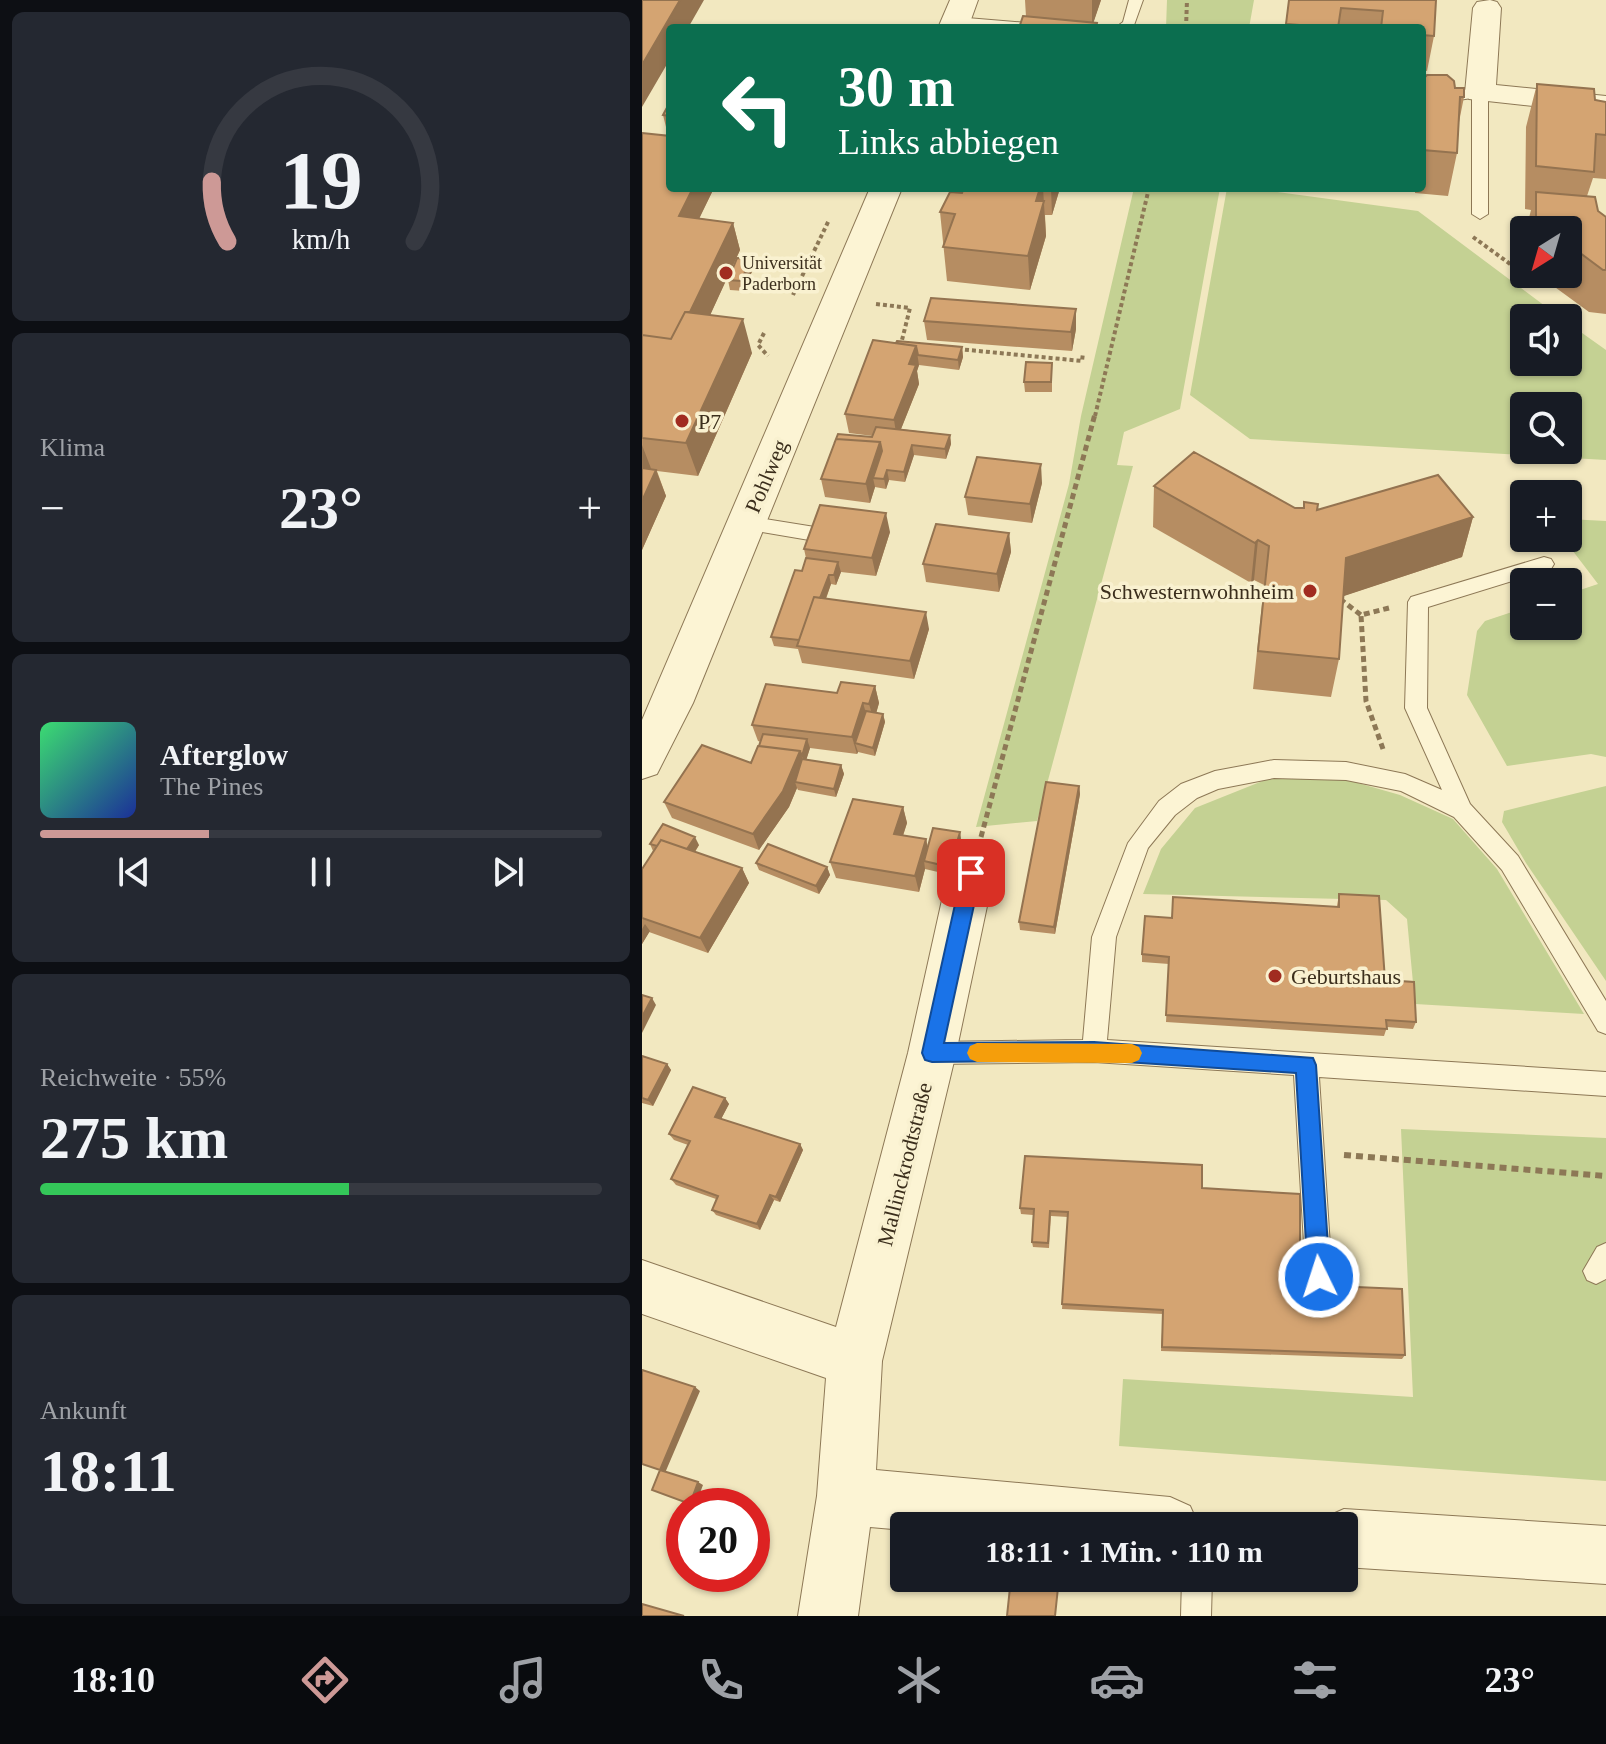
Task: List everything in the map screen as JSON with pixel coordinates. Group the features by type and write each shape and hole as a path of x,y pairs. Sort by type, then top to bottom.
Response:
{"street":[{"path":"1487,8 1480,93 1606,105"},
{"name":"Pohlweg","path":"642,761 658,736 884,192"},
{"name":"Mallinckrodtstraße","path":"828,1616 846,1496 855,1361 932,1053 971,873"},
{"path":"642,1287 855,1361"},
{"path":"846,1496 1019,1512"},
{"path":"1358,1539 1606,1555"}],"lane":[{"path":"1130,24 1136,0"},
{"path":"957,16 1012,24"},
{"path":"1426,96 1480,93 1480,214"},
{"path":"746,523 821,535"},
{"path":"1544,564 1418,602 1416,708 1462,810 1510,863 1606,1023"},
{"path":"1094,1051 1104,937 1139,843 1167,808 1189,791 1215,780 1274,769 1346,771 1405,783 1462,810"},
{"path":"932,1053 1094,1051 1606,1084"},
{"path":"1306,1065 1319,1277"},
{"path":"1196,1616 1197,1592"}],"path":[{"path":"1186,24 1187,0"},
{"path":"971,873 1108,366 1148,192"},
{"path":"793,295 833,214"},
{"path":"1480,214 1471,235 1510,264"},
{"path":"864,303 910,308 901,344"},
{"path":"764,333 758,345 768,356"},
{"path":"825,336 916,345"},
{"path":"946,348 1082,361 1083,353"},
{"path":"1338,598 1361,615 1418,602"},
{"path":"1361,615 1364,678 1374,733 1405,783"},
{"path":"1311,1153 1606,1176"}],"green space":[{"path":"1167,0 1254,0 1250,24 1166,24"},
{"path":"1133,192 1219,192 1180,409 1124,432 1117,465 1133,466 1037,821 976,827 1069,484 1081,416"},
{"path":"1226,192 1278,192 1418,211 1510,280 1510,288 1521,288 1542,304 1510,304 1510,376 1582,376 1582,333 1606,350 1606,460 1582,459 1582,392 1510,392 1510,454 1250,439 1190,395"},
{"path":"1582,520 1606,521 1606,757 1591,754 1507,766 1467,695 1477,631 1485,621 1510,613 1510,640 1582,640 1582,589 1598,584 1574,552 1582,552"},
{"path":"1270,778 1344,779 1400,795 1453,819 1497,869 1584,1014 1415,1004 1407,919 1386,900 1143,894 1161,849 1195,808"},
{"path":"1606,786 1606,981 1502,822 1504,811"},
{"path":"1401,1129 1606,1138 1606,1481 1119,1446 1123,1379 1413,1397"}],"building":[{"path":"642,0 680,0 642,65"},
{"path":"1289,0 1436,0 1434,36 1426,35 1426,24 1381,24 1383,11 1341,8 1339,24 1286,24"},
{"path":"1023,16 1097,23 1097,24 1020,24"},
{"path":"1447,75 1454,81 1455,88 1464,88 1464,97 1460,97 1457,153 1426,150 1426,76"},
{"path":"1537,84 1594,89 1595,100 1606,102 1606,135 1596,134 1594,172 1536,166"},
{"path":"642,133 666,136 666,192 691,192 679,216 733,223 690,312 685,312 671,339 642,335"},
{"path":"950,192 1039,192 1036,201 1044,201 1028,256 943,247 955,214 940,212"},
{"path":"1536,192 1595,197 1598,211 1606,217 1606,270 1582,254 1582,216 1536,216"},
{"path":"737,258 751,259 741,281 728,280"},
{"path":"931,298 1076,309 1071,332 924,321"},
{"path":"685,312 743,319 686,443 642,438 642,335 671,339"},
{"path":"873,340 916,346 909,364 916,365 894,420 845,414"},
{"path":"897,341 962,347 958,360 918,355 916,346"},
{"path":"1026,362 1052,363 1051,382 1024,382"},
{"path":"876,427 950,435 945,449 912,445 904,472 887,470 884,479 873,478 882,451 880,442 836,439 838,434 872,437"},
{"path":"836,439 880,442 866,484 821,479"},
{"path":"1194,452 1295,508 1304,508 1304,502 1318,504 1317,510 1438,475 1473,517 1346,558 1339,659 1258,651 1269,546 1258,540 1255,543 1154,486"},
{"path":"977,457 1041,464 1030,504 965,497"},
{"path":"642,468 656,470 642,501"},
{"path":"820,505 886,513 872,558 804,549"},
{"path":"936,524 1009,533 997,574 923,564"},
{"path":"806,558 838,562 834,575 829,575 820,598 814,597 799,640 771,637 795,570 802,571"},
{"path":"814,597 926,612 910,661 797,646"},
{"path":"841,682 875,686 869,704 863,703 852,737 752,725 766,684 837,693"},
{"path":"866,711 883,714 873,748 855,743"},
{"path":"763,734 807,739 802,756 800,751 759,746"},
{"path":"702,745 751,763 758,746 800,751 783,791 753,834 664,802"},
{"path":"802,759 841,765 834,789 795,782"},
{"path":"1046,782 1079,786 1054,927 1019,922"},
{"path":"853,799 903,807 894,834 926,839 915,876 830,862"},
{"path":"663,824 695,837 687,849 661,840 657,846 650,844"},
{"path":"933,828 960,832 950,867 924,861"},
{"path":"661,840 742,868 700,938 642,918 642,869"},
{"path":"768,844 827,867 816,886 756,863"},
{"name":"Geburtshaus","path":"1339,894 1379,896 1385,980 1414,982 1416,1022 1386,1020 1387,1029 1166,1015 1169,957 1142,954 1145,916 1172,918 1173,897 1339,907"},
{"path":"642,995 652,998 642,1017"},
{"path":"642,1056 667,1064 648,1100 642,1098"},
{"path":"693,1087 725,1098 715,1117 800,1144 776,1197 770,1195 757,1224 712,1210 718,1196 671,1179 690,1141 669,1134"},
{"path":"1025,1156 1202,1165 1202,1188 1300,1194 1300,1291 1333,1292 1333,1286 1402,1289 1405,1355 1162,1347 1163,1310 1062,1304 1068,1212 1050,1211 1048,1243 1032,1242 1034,1209 1020,1208"},
{"path":"642,1370 695,1387 660,1470 642,1464"},
{"path":"660,1470 698,1482 696,1488 666,1488 666,1495 652,1490"},
{"path":"1010,1592 1058,1592 1055,1616 1007,1616"},
{"path":"642,1604 684,1616 642,1616"}],"slow traffic":[{"path":"977,1053 1132,1053"}],"place":[{"name":"Universität Paderborn","path":"726,273"},
{"name":"P7","path":"682,421"},
{"name":"Schwesternwohnheim","path":"1310,591"},
{"name":"Geburtshaus","path":"1275,976"}],"route":[{"path":"971,873 932,1053 1094,1051 1306,1065 1319,1277"}]}
